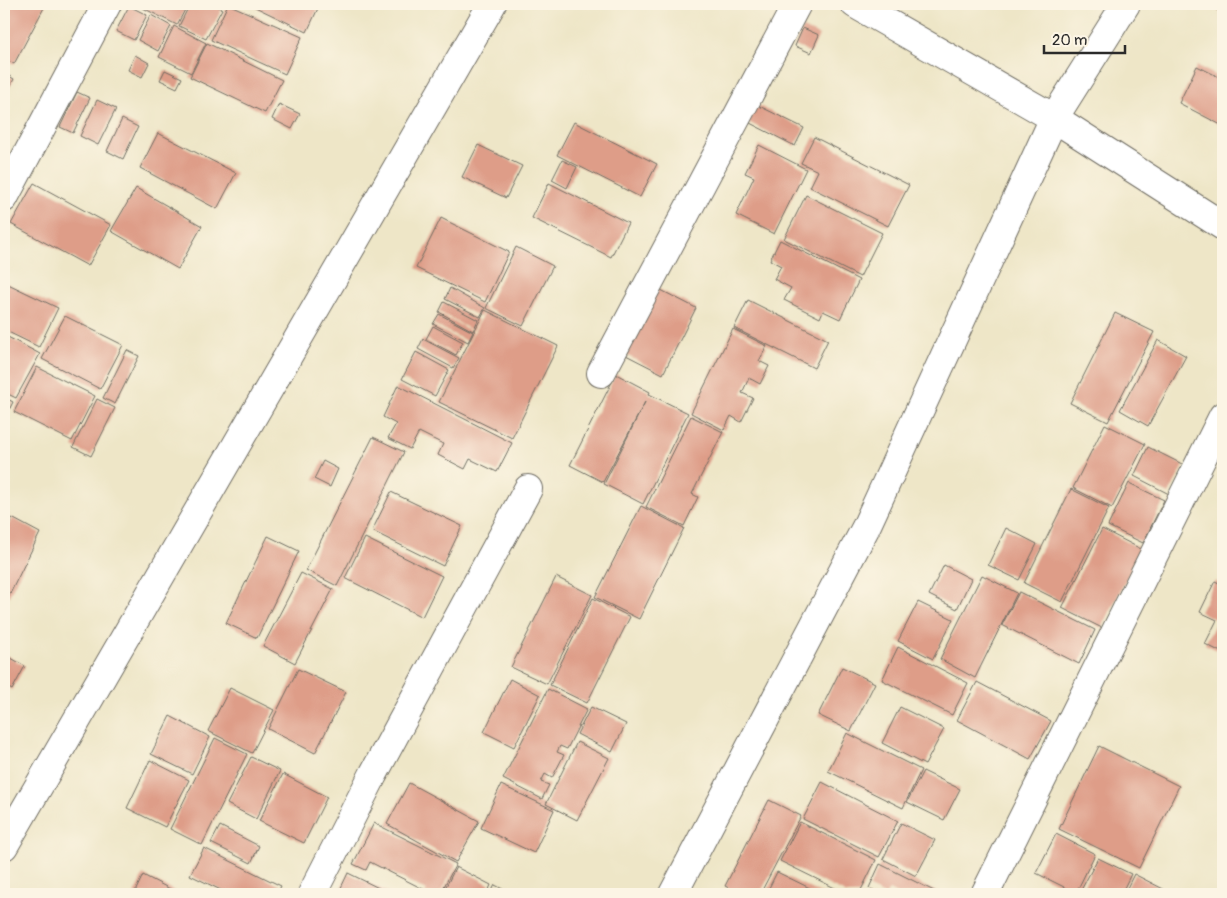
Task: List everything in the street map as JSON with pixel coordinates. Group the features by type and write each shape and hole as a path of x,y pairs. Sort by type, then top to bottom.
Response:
{"street":[{"path":"4,198 107,4"},
{"path":"4,846 492,4"},
{"path":"601,373 797,4"},
{"path":"856,4 1054,118 1223,226"},
{"path":"673,894 866,527 1054,118 1126,4"},
{"path":"985,894 1223,416"},
{"path":"312,894 373,775 528,489"}],"building":[{"path":"4,4 46,4 14,64 4,58"},
{"path":"135,4 188,4 177,25"},
{"path":"190,4 212,4 222,9 206,39 179,26"},
{"path":"228,4 302,37 285,74 211,40"},
{"path":"249,4 320,4 307,32"},
{"path":"1217,4 1223,4 1223,13 1215,9"},
{"path":"129,6 147,15 134,40 116,31"},
{"path":"151,15 171,26 158,51 138,40"},
{"path":"174,26 206,43 191,73 159,57"},
{"path":"803,28 819,35 811,53 795,46"},
{"path":"207,43 282,80 265,113 190,77"},
{"path":"135,55 149,63 142,77 128,70"},
{"path":"1197,66 1223,79 1223,126 1179,103"},
{"path":"165,70 182,78 177,88 160,80"},
{"path":"4,73 14,79 4,98"},
{"path":"77,92 90,98 73,133 60,127"},
{"path":"97,100 116,109 98,145 80,136"},
{"path":"753,103 804,128 795,146 744,120"},
{"path":"279,104 300,114 292,129 272,119"},
{"path":"122,119 138,127 123,159 107,151"},
{"path":"574,122 657,164 640,197 557,155"},
{"path":"158,133 236,173 217,209 140,168"},
{"path":"814,137 909,185 888,226 810,187 818,171 801,163"},
{"path":"478,145 522,166 506,198 462,177"},
{"path":"759,145 806,169 774,234 736,215 754,177 745,173"},
{"path":"562,160 577,167 567,188 552,180"},
{"path":"34,183 111,225 88,266 11,224"},
{"path":"549,183 628,223 611,257 532,218"},
{"path":"136,188 202,226 178,269 111,231"},
{"path":"806,195 882,233 860,277 784,239"},
{"path":"441,218 509,252 485,302 416,268"},
{"path":"780,240 859,280 840,319 823,311 820,318 784,300 791,288 774,279 781,266 770,260"},
{"path":"516,247 553,266 523,326 486,308"},
{"path":"4,282 58,308 39,347 4,330"},
{"path":"450,288 485,308 480,317 445,299"},
{"path":"657,288 696,308 663,374 624,354"},
{"path":"748,300 828,340 814,368 734,328"},
{"path":"444,302 478,320 473,331 439,312"},
{"path":"485,310 558,346 512,438 439,402"},
{"path":"1115,313 1154,332 1108,422 1070,403"},
{"path":"439,314 473,332 468,342 433,324"},
{"path":"65,316 123,345 100,389 42,359"},
{"path":"433,326 463,342 456,355 426,339"},
{"path":"733,329 767,346 759,361 769,366 760,384 749,378 742,393 753,398 741,422 731,416 724,430 691,413"},
{"path":"4,335 40,354 16,398 4,392"},
{"path":"423,339 459,358 453,368 418,349"},
{"path":"1158,340 1186,356 1148,426 1120,410"},
{"path":"127,350 139,356 115,404 103,398"},
{"path":"416,352 449,370 435,396 402,379"},
{"path":"37,367 95,396 72,441 14,412"},
{"path":"616,374 650,392 649,394 688,413 643,504 604,484 645,402 603,482 570,465"},
{"path":"398,385 512,443 497,472 470,459 465,469 438,455 443,444 419,432 410,449 388,438 396,424 383,417"},
{"path":"4,397 13,402 4,420"},
{"path":"97,399 115,408 91,456 73,447"},
{"path":"691,416 723,432 692,494 698,497 684,526 646,507"},
{"path":"1105,424 1145,444 1112,508 1073,488"},
{"path":"373,437 404,452 337,586 306,570"},
{"path":"1148,447 1184,465 1169,494 1134,476"},
{"path":"323,461 338,469 330,487 314,479"},
{"path":"1129,483 1164,500 1143,543 1108,526"},
{"path":"1071,489 1109,508 1062,602 1024,583"},
{"path":"391,492 462,526 443,566 372,531"},
{"path":"641,506 684,528 639,619 595,597"},
{"path":"4,512 9,515 4,526"},
{"path":"12,518 40,533 4,606 4,534"},
{"path":"1006,528 1037,544 1019,580 988,565"},
{"path":"1102,529 1141,549 1102,628 1062,608"},
{"path":"268,536 299,551 257,638 226,623"},
{"path":"365,538 442,576 422,617 345,578"},
{"path":"944,565 971,579 957,609 929,595"},
{"path":"301,573 333,589 295,663 263,646"},
{"path":"982,575 1017,593 975,678 940,659"},
{"path":"556,577 592,595 547,684 511,667"},
{"path":"1215,581 1223,585 1223,653 1205,644 1217,620 1200,612"},
{"path":"1019,592 1095,630 1079,664 1002,625"},
{"path":"593,598 630,617 587,703 550,685"},
{"path":"918,602 953,619 933,659 898,641"},
{"path":"898,647 968,683 952,715 882,680"},
{"path":"4,654 25,666 12,690 4,685"},
{"path":"842,667 875,683 851,731 818,715"},
{"path":"298,669 346,692 315,753 268,729"},
{"path":"510,679 540,695 514,747 484,732"},
{"path":"977,682 1051,721 1030,759 957,720"},
{"path":"230,688 274,710 252,753 208,731"},
{"path":"548,689 587,709 567,749 560,746 557,752 564,755 552,778 545,774 541,782 549,785 542,799 503,779"},
{"path":"591,707 626,724 612,752 577,734"},
{"path":"900,707 944,729 925,765 882,743"},
{"path":"170,716 210,737 192,774 151,754"},
{"path":"847,733 921,770 903,808 828,771"},
{"path":"215,738 247,754 202,845 170,829"},
{"path":"577,742 609,758 577,820 546,804"},
{"path":"1099,746 1179,786 1139,868 1059,829"},
{"path":"251,757 280,771 256,819 227,804"},
{"path":"150,760 189,780 165,827 127,808"},
{"path":"923,771 960,789 944,820 907,802"},
{"path":"283,774 327,797 304,843 259,821"},
{"path":"822,782 898,821 879,857 803,819"},
{"path":"409,783 479,821 456,862 387,824"},
{"path":"501,785 554,810 534,853 481,828"},
{"path":"769,800 801,816 760,894 741,894 725,886"},
{"path":"800,822 876,860 859,894 847,894 780,861"},
{"path":"374,823 456,864 440,894 425,894 427,891 370,862 366,870 353,864"},
{"path":"901,823 935,840 916,876 883,859"},
{"path":"220,826 259,846 251,863 211,843"},
{"path":"1056,834 1095,854 1076,893 1036,873"},
{"path":"204,848 281,886 277,894 229,894 190,875"},
{"path":"1098,858 1131,874 1121,894 1079,894"},
{"path":"880,864 940,894 897,894 889,890 886,894 882,894 869,888"},
{"path":"456,867 491,885 487,894 442,894"},
{"path":"777,872 822,894 766,894"},
{"path":"348,873 391,894 338,894"},
{"path":"1134,874 1173,894 1124,894"},
{"path":"143,875 176,892 175,894 134,894"},
{"path":"495,885 512,894 490,894"}]}
